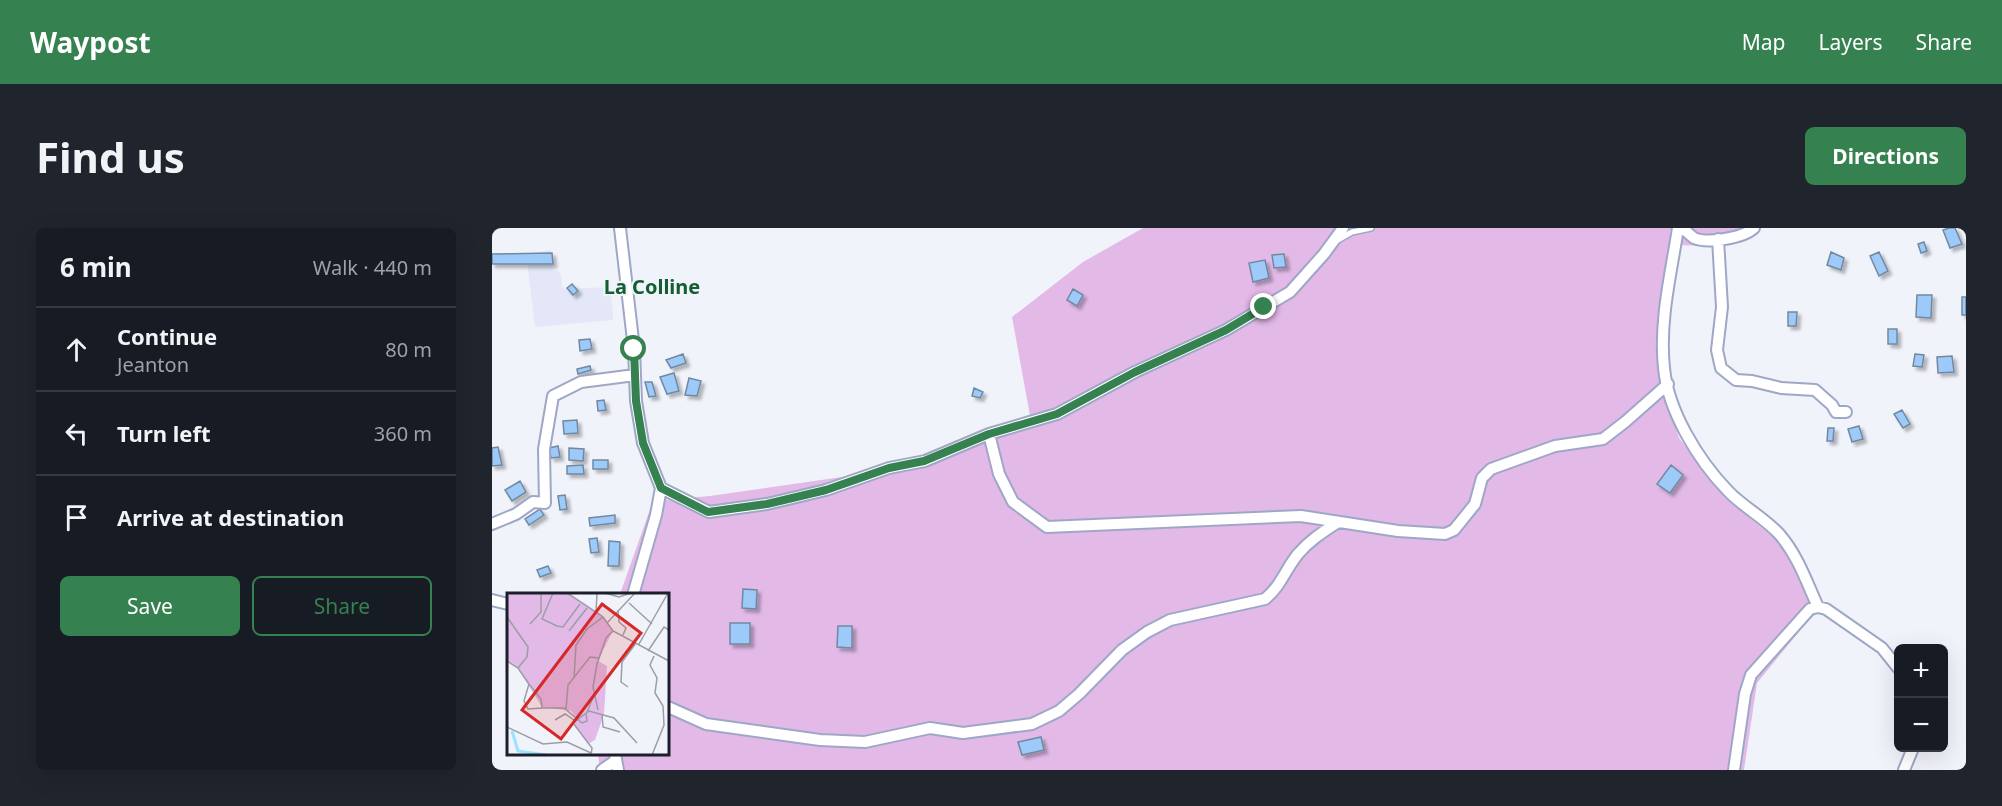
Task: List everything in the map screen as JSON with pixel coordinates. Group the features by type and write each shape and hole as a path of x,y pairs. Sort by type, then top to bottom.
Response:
{"street":[{"path":"620,228 636,401 643,443 661,488 633,593"},
{"path":"661,488 708,512 767,504 826,490 889,468 924,461 989,434 1057,414 1135,372 1226,330 1290,292 1324,255 1343,228"},
{"path":"1754,228 1739,237 1718,239 1695,238 1680,228 1663,324 1664,369 1674,408 1684,432 1729,492 1780,535 1798,561 1818,608"},
{"path":"1718,239 1722,307 1717,350 1721,368 1736,380 1752,381 1781,388 1815,390 1832,405 1836,412 1846,412"},
{"path":"492,524 516,514 533,501 545,503 544,450 553,396 581,382 635,375"},
{"path":"989,434 999,474 1013,502 1047,527 1301,516 1398,531 1445,534 1454,530 1475,504 1482,478 1491,468 1555,446 1603,439 1668,384"},
{"path":"669,707 706,724 820,740 854,742 865,742 930,729 963,733 1032,724 1059,711 1122,650 1147,632 1170,620 1265,599 1277,589 1296,556 1312,539 1338,522"},
{"path":"492,600 507,604"},
{"path":"1734,770 1745,694 1751,675 1805,613 1818,608 1826,609 1881,648 1894,662"},
{"path":"1904,770 1911,752"},
{"path":"602,770 616,761"}],"lane":[{"path":"1332,243 1352,232 1371,228"}],"shaded area":[{"path":"1143,228 1748,228 1719,246 1673,245 1661,377 1679,438 1725,498 1782,544 1814,613 1757,683 1744,770 600,770 598,755 669,755 669,593 620,593 653,501 710,496 842,477 910,459 1031,421 1012,317 1083,262"},
{"path":"551,250 553,270 560,272 563,289 611,287 613,320 535,327 526,254"}],"building":[{"path":"1955,228 1962,244 1950,248 1943,230"},
{"path":"1924,242 1927,251 1921,253 1918,244"},
{"path":"1831,252 1844,258 1841,270 1827,265"},
{"path":"1879,252 1888,271 1879,276 1870,256"},
{"path":"552,253 553,264 492,264 492,254"},
{"path":"1284,254 1286,267 1274,268 1272,255"},
{"path":"1265,260 1269,278 1253,282 1249,263"},
{"path":"572,284 578,291 573,295 567,288"},
{"path":"1073,289 1083,295 1077,306 1067,300"},
{"path":"1917,295 1932,295 1931,318 1916,317"},
{"path":"1962,297 1966,297 1966,315 1962,315"},
{"path":"1788,312 1797,312 1796,326 1788,326"},
{"path":"1888,329 1897,329 1897,344 1888,344"},
{"path":"590,339 592,349 580,351 579,340"},
{"path":"683,354 686,363 671,368 666,360"},
{"path":"1915,354 1924,355 1922,367 1913,366"},
{"path":"1952,356 1954,372 1938,373 1937,357"},
{"path":"590,366 591,370 578,374 577,369"},
{"path":"674,373 679,391 667,394 660,377"},
{"path":"689,378 701,381 697,396 685,395"},
{"path":"645,382 652,382 656,396 649,397"},
{"path":"974,388 983,392 980,398 972,396"},
{"path":"604,400 606,410 598,411 597,401"},
{"path":"1902,410 1910,424 1903,428 1894,414"},
{"path":"577,420 578,433 564,434 563,421"},
{"path":"1859,426 1863,439 1852,442 1848,429"},
{"path":"1828,428 1834,428 1833,441 1827,441"},
{"path":"558,446 560,457 551,458 549,448"},
{"path":"498,447 502,465 492,466 492,448"},
{"path":"569,448 584,449 583,461 569,460"},
{"path":"593,460 608,460 608,469 593,469"},
{"path":"583,465 584,474 567,474 567,466"},
{"path":"1671,465 1683,475 1670,493 1657,484"},
{"path":"520,481 526,492 512,501 505,490"},
{"path":"565,495 567,509 560,510 558,496"},
{"path":"540,509 544,515 529,525 525,519"},
{"path":"615,515 615,523 590,526 589,518"},
{"path":"597,538 599,552 591,553 589,539"},
{"path":"609,541 620,542 619,566 608,566"},
{"path":"548,566 551,573 540,577 537,570"},
{"path":"743,589 757,590 756,609 742,608"},
{"path":"730,623 750,623 750,644 730,644"},
{"path":"838,626 852,626 852,648 837,647"},
{"path":"1041,737 1044,750 1022,755 1018,742"}],"district":[{"name":"La Colline","path":"652,287"}],"route":[{"path":"634,349 636,401 643,443 661,488 708,512 767,504 826,490 889,468 924,461 989,434 1057,414 1089,399 1135,372 1226,330 1264,307"}]}
